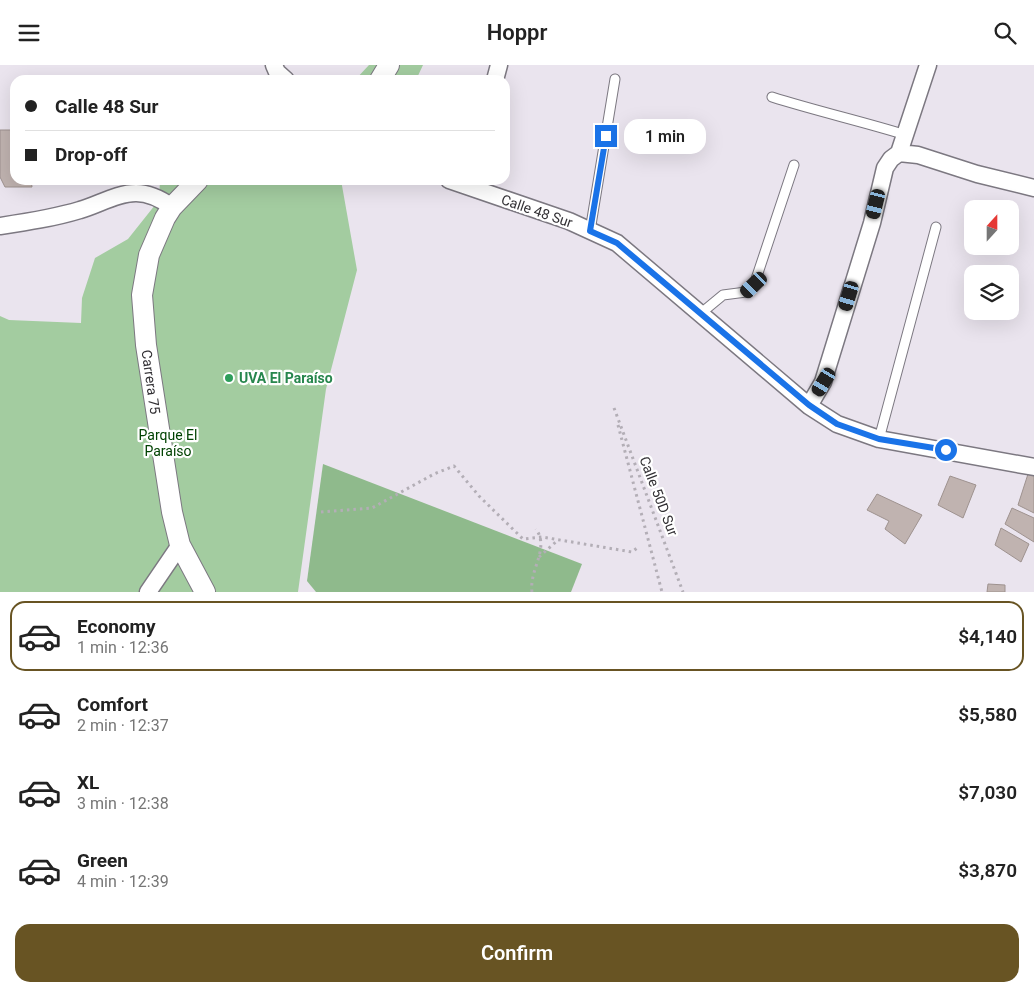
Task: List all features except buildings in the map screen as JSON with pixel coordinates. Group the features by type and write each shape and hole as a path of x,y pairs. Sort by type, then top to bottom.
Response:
{"street":[{"path":"809,405 824,382 872,223 885,167 890,159 899,153 928,65"},
{"path":"899,153 918,155 977,174 1034,188"},
{"name":"Carrera 75","path":"193,185 172,207 149,255 142,295 146,345 172,512 180,545 205,592"},
{"name":"Calle 48 Sur","path":"464,185 570,221 617,243 809,405 837,424 879,439 1034,467"},
{"path":"0,226 81,210 118,196 135,193 158,198 172,207"},
{"path":"148,592 180,545"}],"lane":[{"path":"590,231 615,79"},
{"path":"772,97 816,111 860,120 906,135"},
{"path":"700,313 723,295 746,292 754,285 794,165"},
{"path":"879,439 936,227"}],"path":[{"name":"Calle 50D Sur","path":"662,592 614,408 683,592"},
{"path":"321,512 372,508 434,473 454,465 479,496 523,539 542,537 632,552 637,548"},
{"path":"532,592 534,572 543,545 542,537 536,529"},
{"path":"538,558 559,540"}],"green space":[{"path":"369,65 423,65 418,75 360,75"},
{"name":"Parque El Paraíso","path":"160,185 342,185 357,270 326,389 298,592 0,592 0,316 9,320 81,323 82,298 95,258 128,239 159,200"},
{"path":"323,464 582,564 571,592 316,592 307,581"}],"place":[{"name":"UVA El Paraíso","path":"229,378"}],"route":[{"path":"606,136 590,231 617,243 809,405 837,424 879,439 946,450"}]}
